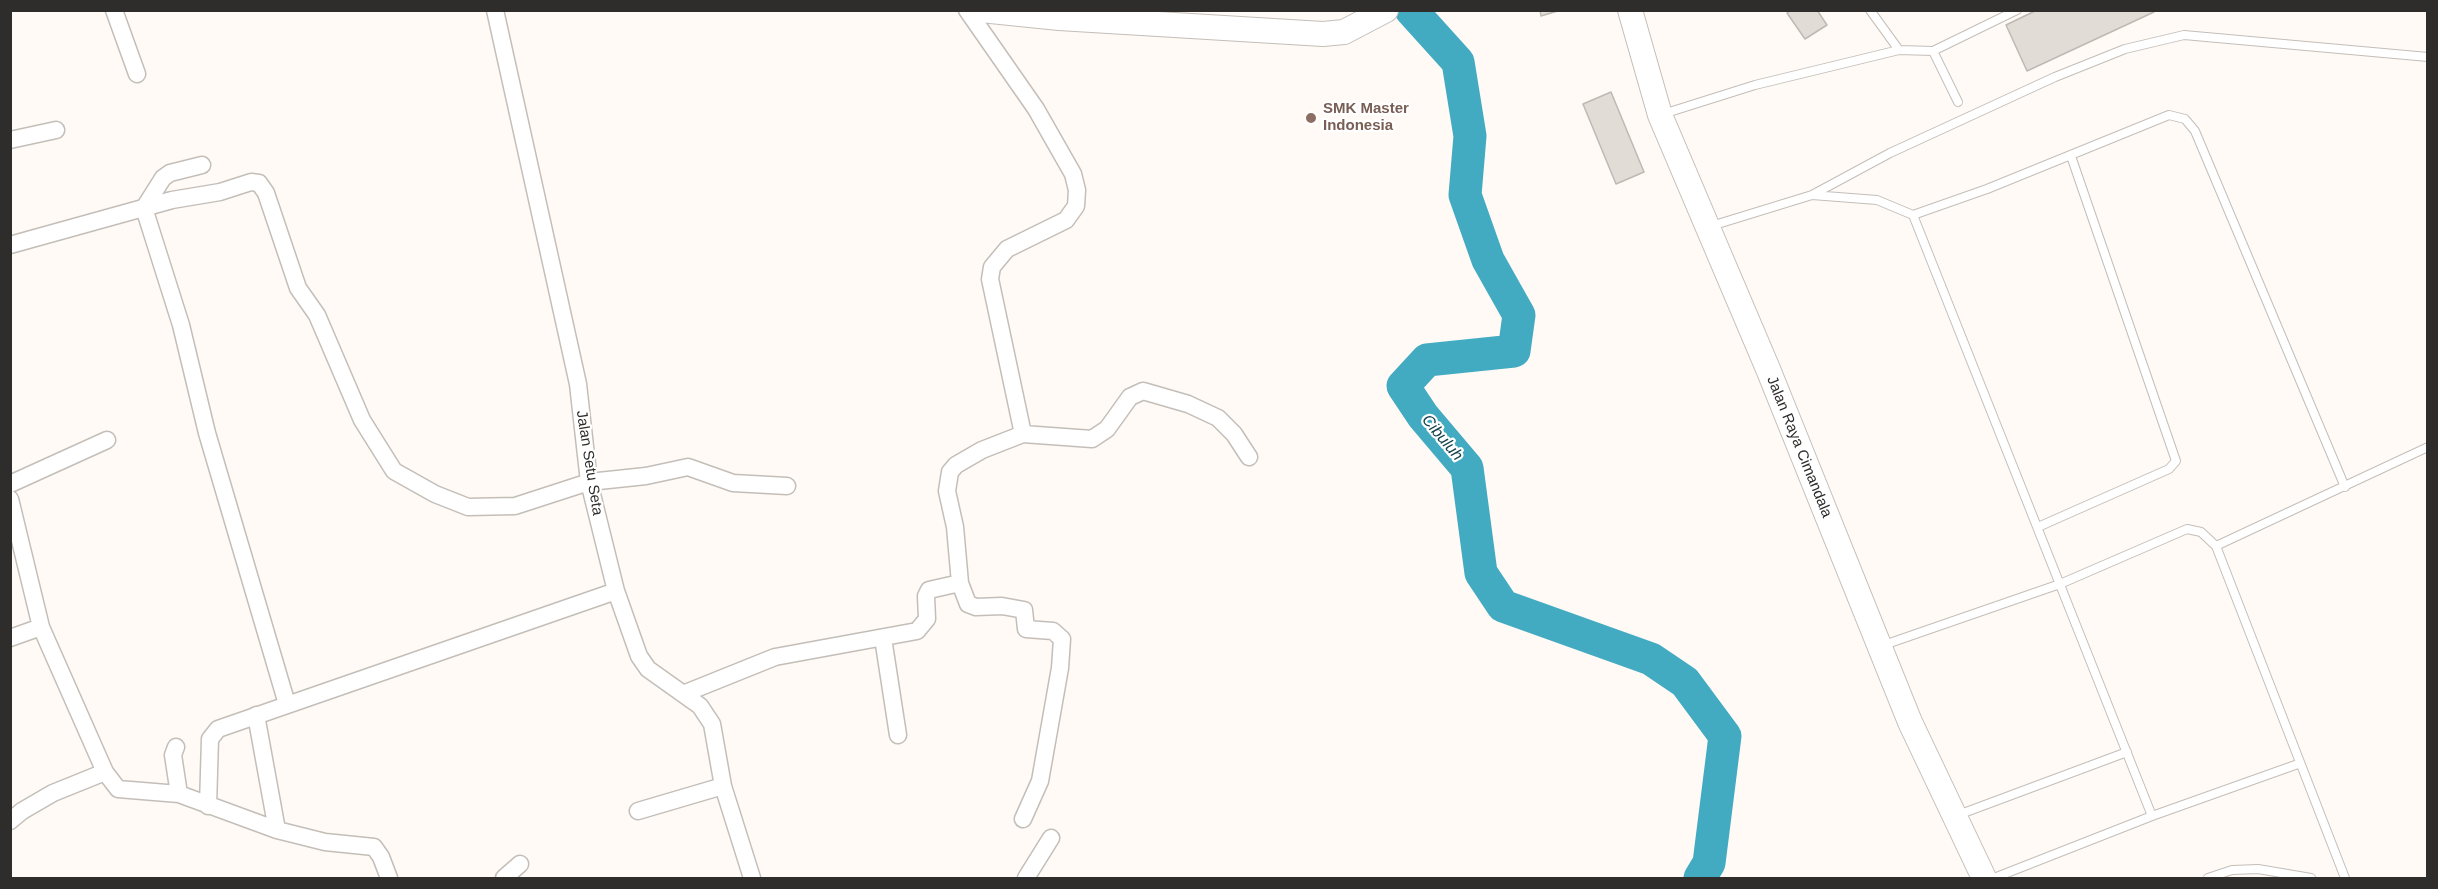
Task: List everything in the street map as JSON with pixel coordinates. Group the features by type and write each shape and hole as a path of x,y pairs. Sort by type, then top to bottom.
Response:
{"street":[{"path":"114,10 138,74"},
{"name":"Jalan Setu Seta","path":"495,10 578,384 589,482 616,591 639,656 648,669 700,706 712,724 723,786 752,879"},
{"path":"968,10 1036,109 1073,174 1077,190 1076,206 1066,220 1007,249 992,267 990,279 1023,434"},
{"path":"981,10 1059,18 1323,34 1344,32 1386,10"},
{"name":"Jalan Raya Cimandala","path":"1630,10 1660,115 1910,722 1984,879"},
{"path":"10,140 56,130"},
{"path":"144,208 163,178 170,173 202,165"},
{"path":"10,244 172,200 220,192 251,182 259,183 266,193 298,288 317,315 362,420 394,471 435,494 468,507 515,506 589,482 646,476 688,467 733,483 787,486"},
{"path":"144,208 182,325 207,433 287,704"},
{"path":"1023,819 1040,781 1060,669 1062,639 1053,631 1026,629 1024,610 1002,606 976,608 968,604 960,583 955,527 947,490 950,472 956,465 982,450 1023,434 1092,439 1107,429 1130,397 1143,391 1188,404 1218,418 1234,434 1249,458"},
{"path":"10,484 107,440"},
{"path":"11,503 41,627 105,772 118,789 178,795 273,829 325,842 374,848 381,857 389,879"},
{"path":"683,694 775,657 822,646 917,631 927,619 926,596 929,590 960,583"},
{"path":"208,806 211,735 218,729 287,704 416,663 616,591"},
{"path":"10,638 41,627"},
{"path":"883,638 898,735"},
{"path":"256,715 273,829"},
{"path":"176,747 173,755 178,795"},
{"path":"252,750 273,829"},
{"path":"10,821 22,811 53,793 105,772"},
{"path":"638,812 723,786"},
{"path":"1026,879 1051,838"},
{"path":"504,879 520,864"}],"lane":[{"path":"1870,10 1899,50"},
{"path":"1660,115 1755,85 1899,50 1933,51 2017,10"},
{"path":"1708,227 1812,195 1890,153 2055,77 2125,49 2184,35 2427,57"},
{"path":"1933,51 1958,102"},
{"path":"1812,195 1877,200 1913,215 2071,156 2169,115 2177,115 2190,123 2345,487"},
{"path":"2038,527 2169,469 2176,460 2071,156"},
{"path":"1913,215 2152,816"},
{"path":"2216,546 2427,447"},
{"path":"1879,647 2060,584 2187,529 2201,532 2216,546 2298,764 2345,879"},
{"path":"1954,816 2127,752"},
{"path":"1994,879 2152,816 2298,764"},
{"path":"2208,879 2232,870 2258,869 2311,879"}],"building":[{"path":"1540,10 1561,10 1541,16"},
{"path":"1791,10 1817,10 1827,25 1805,39 1787,13"},
{"path":"2037,10 2154,10 2154,12 2027,71 2006,25"},
{"path":"1611,92 1644,172 1616,184 1583,104"}],"waterway":[{"name":"Cibuluh","path":"1411,10 1458,62 1470,136 1465,195 1488,260 1519,315 1514,351 1427,360 1403,386 1423,416 1467,468 1481,573 1503,606 1651,659 1685,682 1725,736 1709,863 1700,878"}],"place":[{"name":"SMK Master Indonesia","path":"1311,118"}]}
